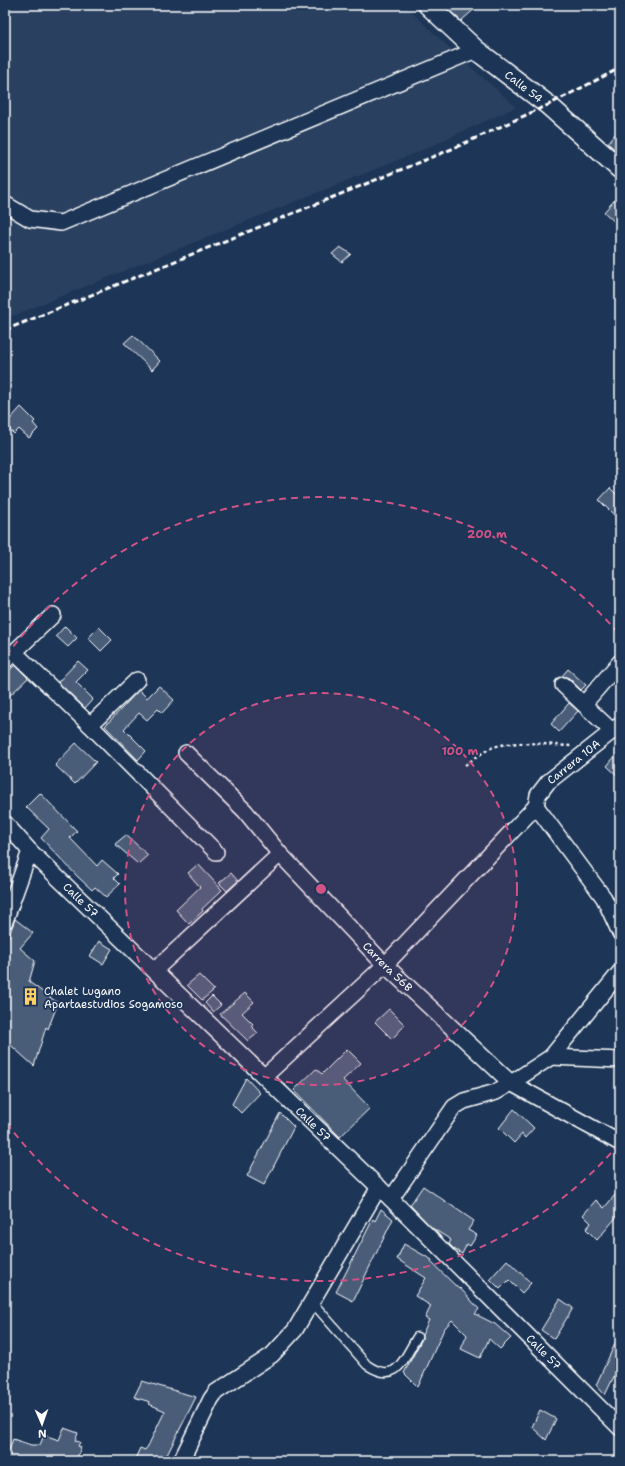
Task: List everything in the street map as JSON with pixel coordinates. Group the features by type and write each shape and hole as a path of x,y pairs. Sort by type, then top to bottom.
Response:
{"street":[{"name":"Calle 54","path":"428,5 476,50 548,105 620,169"},
{"path":"5,204 30,219 62,223 476,50"},
{"path":"52,614 9,656 90,725 216,852"},
{"path":"584,704 620,662"},
{"path":"90,725 136,680"},
{"path":"563,685 584,704 616,729"},
{"name":"Carrera 10A","path":"536,806 538,795 548,782 616,729"},
{"name":"Carrera 56B","path":"186,754 245,811 280,854 385,965 511,1083 620,1143"},
{"path":"265,1076 385,965 536,806 604,898 620,933"},
{"name":"Calle 57","path":"5,823 30,851 391,1198 620,1428"},
{"path":"5,921 30,851"},
{"path":"155,970 280,854"},
{"path":"391,1198 454,1107 464,1101 496,1092 551,1057 620,972"},
{"path":"551,1057 620,1060"},
{"path":"181,1461 211,1399 216,1392 272,1355 295,1330 379,1187"}],"lane":[{"path":"312,1302 367,1364 376,1371 384,1373 392,1371 400,1366 417,1337"}],"path":[{"path":"465,766 490,749 501,745 530,743 573,746"}],"shaded area":[{"path":"5,5 404,5 516,107 420,151 5,319"}],"building":[{"path":"453,5 479,5 461,21 448,9"},
{"path":"620,128 620,154 608,143"},
{"path":"620,194 620,227 604,212"},
{"path":"340,247 351,254 342,262 332,254"},
{"path":"133,335 160,361 152,370 124,343"},
{"path":"21,407 35,421 33,423 38,429 29,438 19,429 14,434 5,425"},
{"path":"610,488 620,498 620,521 599,500"},
{"path":"65,626 77,638 68,647 56,636"},
{"path":"99,627 112,640 101,651 88,638"},
{"path":"78,661 88,670 76,682 93,699 85,708 58,682"},
{"path":"15,665 28,678 5,700 5,675"},
{"path":"568,669 586,685 581,690 569,678 562,676"},
{"path":"159,686 174,700 162,713 158,709 147,720 139,713 124,729 146,751 138,760 105,726 139,690 147,698"},
{"path":"569,703 578,711 559,732 551,724"},
{"path":"76,743 96,762 75,784 55,765"},
{"path":"620,750 620,778 607,766"},
{"path":"40,793 77,831 70,838 97,866 102,860 118,874 114,878 120,884 106,897 95,887 92,890 41,838 49,829 26,807"},
{"path":"126,835 148,855 138,864 115,844"},
{"path":"198,864 222,890 189,924 176,910 200,887 188,873"},
{"path":"231,873 238,881 227,891 219,883"},
{"path":"15,919 33,933 20,948 35,961 29,982 58,1003 48,1029 46,1027 34,1066 5,1040 5,947"},
{"path":"99,941 112,949 103,964 90,956"},
{"path":"199,975 214,990 202,1000 187,985"},
{"path":"245,993 254,1002 242,1013 253,1024 251,1026 258,1033 248,1041 220,1014"},
{"path":"212,996 221,1005 213,1012 205,1003"},
{"path":"389,1009 405,1025 392,1039 375,1022"},
{"path":"347,1049 361,1063 343,1080 370,1108 340,1137 294,1090 316,1069 322,1074"},
{"path":"246,1078 260,1093 241,1113 232,1104"},
{"path":"514,1109 534,1128 525,1138 522,1134 514,1143 499,1128"},
{"path":"280,1113 294,1127 264,1185 247,1176"},
{"path":"423,1186 474,1221 468,1230 477,1235 470,1246 467,1244 462,1254 449,1244 451,1240 432,1228 410,1205"},
{"path":"620,1189 620,1213 597,1240 586,1229 591,1223 583,1215 596,1200 604,1208"},
{"path":"381,1209 393,1219 353,1301 336,1292 373,1219 375,1221"},
{"path":"404,1244 432,1260 431,1262 459,1289 460,1288 479,1309 475,1314 495,1324 511,1338 500,1349 489,1339 480,1358 461,1349 467,1335 452,1320 444,1329 418,1387 404,1373 422,1339 422,1335 429,1320 425,1318 431,1306 415,1296 426,1278 397,1259"},
{"path":"507,1260 531,1283 522,1293 509,1280 500,1289 490,1279"},
{"path":"560,1299 573,1308 554,1339 541,1330"},
{"path":"620,1333 620,1364 605,1395 596,1385"},
{"path":"142,1381 196,1397 165,1459 169,1461 134,1461 140,1448 145,1450 148,1446 165,1411 149,1404 150,1402 134,1397"},
{"path":"540,1410 556,1419 546,1440 532,1427"},
{"path":"64,1428 78,1433 75,1441 80,1442 78,1446 81,1447 76,1461 5,1461 5,1450 9,1450 13,1439 31,1445 40,1445 44,1435 59,1440"}],"railway":[{"path":"5,330 452,149 548,105 620,68"}],"place":[{"name":"Chalet Lugano Apartaestudios Sogamoso","path":"31,997"}]}
